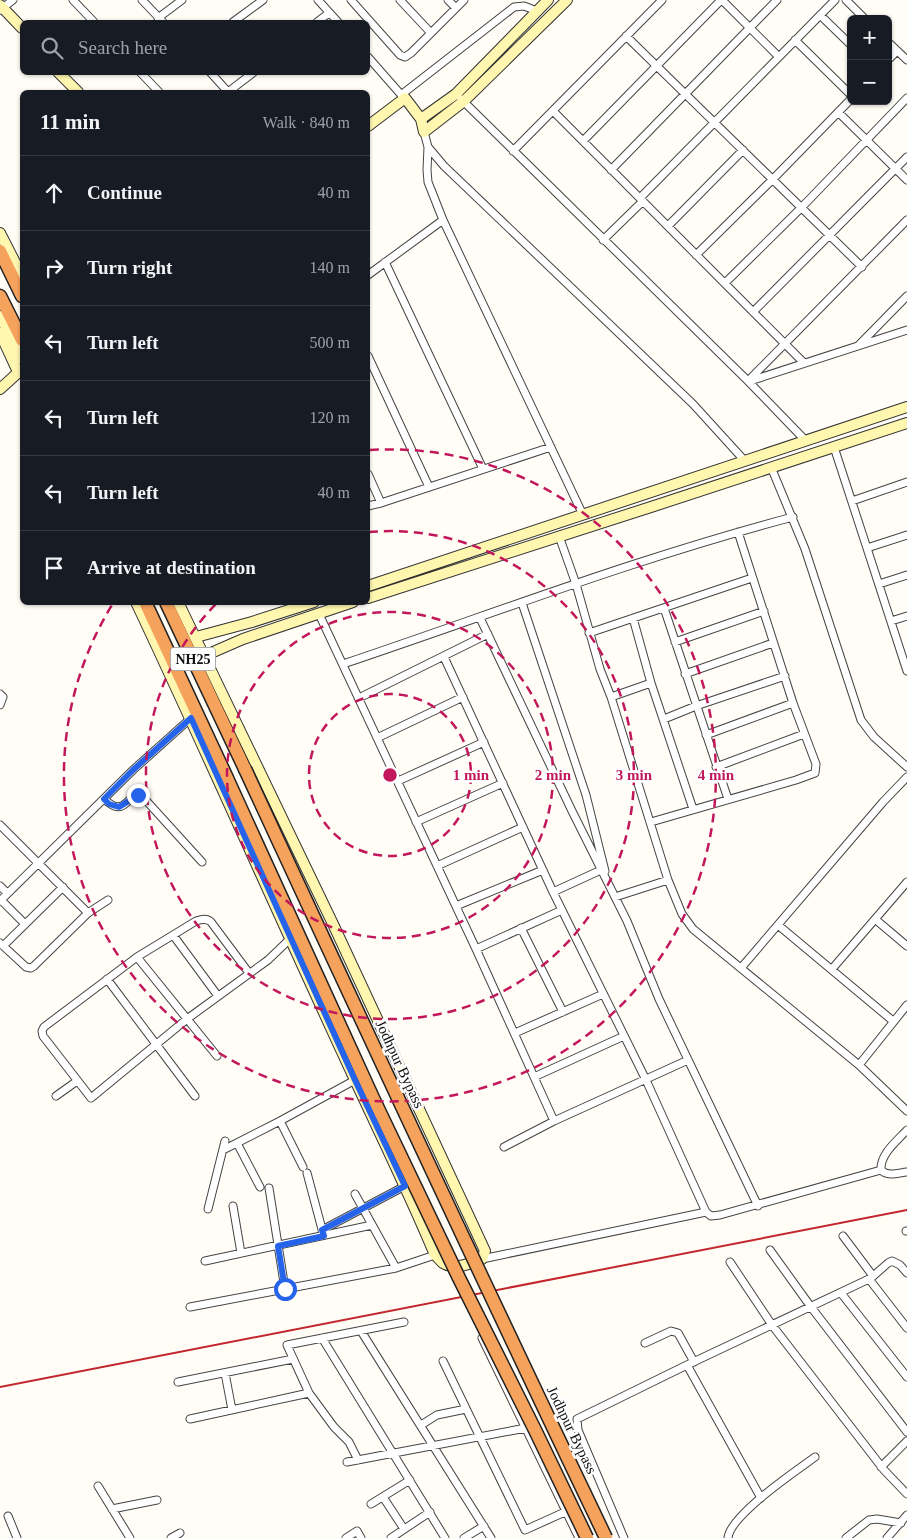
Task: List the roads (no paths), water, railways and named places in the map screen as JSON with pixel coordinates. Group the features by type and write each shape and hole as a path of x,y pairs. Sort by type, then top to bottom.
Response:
{"highway":[{"path":"0,251 20,292"},
{"path":"0,296 20,336"},
{"path":"146,605 373,1098 458,1278 588,1538"},
{"name":"Jodhpur Bypass","path":"167,605 442,1190 479,1274 606,1538"}],"street":[{"path":"1,9 13,0"},
{"path":"73,0 92,20"},
{"path":"142,0 161,20 182,0"},
{"path":"236,20 263,0"},
{"path":"318,0 336,20"},
{"path":"351,0 368,20"},
{"path":"400,0 431,33"},
{"path":"448,0 456,8"},
{"path":"370,22 400,56 405,57 464,0"},
{"path":"424,132 567,0"},
{"path":"513,151 662,0"},
{"path":"583,141 721,0 779,57"},
{"path":"611,170 777,0"},
{"path":"603,240 834,0"},
{"path":"846,0 861,15"},
{"path":"421,119 460,98 542,4"},
{"path":"370,124 514,7 542,4"},
{"path":"1,9 20,26"},
{"path":"1,9 20,33"},
{"path":"320,20 329,13"},
{"path":"820,15 847,42"},
{"path":"626,36 862,267"},
{"path":"795,40 847,93"},
{"path":"892,46 907,60"},
{"path":"892,56 897,51"},
{"path":"370,59 421,119 428,147 428,182 443,220 583,515"},
{"path":"61,75 76,90"},
{"path":"68,75 82,90"},
{"path":"143,75 157,90"},
{"path":"213,75 226,90"},
{"path":"231,90 250,75"},
{"path":"460,98 748,381 805,440"},
{"path":"725,283 802,207 907,98"},
{"path":"696,255 773,179 847,102"},
{"path":"552,111 804,363"},
{"path":"838,112 907,180"},
{"path":"428,147 444,166 693,404 744,460"},
{"path":"668,226 743,150"},
{"path":"753,312 907,156"},
{"path":"370,273 443,220"},
{"path":"748,381 907,220"},
{"path":"0,233 20,272"},
{"path":"385,262 483,469"},
{"path":"858,346 907,296"},
{"path":"0,316 20,355"},
{"path":"748,381 907,330"},
{"path":"0,333 20,370 1,386"},
{"path":"370,360 429,487"},
{"path":"370,585 907,407"},
{"path":"370,597 907,423"},
{"path":"834,447 905,660 907,671"},
{"path":"370,506 551,448"},
{"path":"771,467 805,549 861,720 874,737 907,767"},
{"path":"370,478 381,503"},
{"path":"852,501 907,482"},
{"path":"343,664 576,584 738,532 793,517"},
{"path":"650,822 815,773 816,764 793,703 738,532"},
{"path":"868,548 907,535"},
{"path":"559,536 576,584 600,669 611,697 668,880 682,914 693,929 860,1066 907,1111"},
{"path":"879,584 907,575"},
{"path":"589,633 752,578"},
{"path":"522,602 586,795 608,884"},
{"path":"137,605 191,718 435,1254 442,1263 458,1266 482,1259 706,1212"},
{"path":"180,605 474,1225 485,1251 482,1259"},
{"path":"196,637 305,605"},
{"path":"204,656 243,639 345,605"},
{"path":"664,608 728,799"},
{"path":"675,642 764,612"},
{"path":"319,614 515,1033 554,1121"},
{"path":"891,621 907,616"},
{"path":"480,618 627,921 659,999 758,1206"},
{"path":"633,618 693,810"},
{"path":"359,698 488,634"},
{"path":"685,674 774,644"},
{"path":"444,657 553,892 646,1080 706,1212 712,1216 758,1206 881,1170"},
{"path":"664,718 785,676"},
{"path":"611,697 652,683"},
{"path":"0,694 2,697 0,705"},
{"path":"377,738 463,697"},
{"path":"706,735 793,703"},
{"path":"25,924 1,900 133,770 191,718"},
{"path":"716,767 804,734"},
{"path":"398,781 484,742"},
{"path":"741,968 882,802 907,777"},
{"path":"416,822 503,783"},
{"path":"104,799 109,804 119,807 136,796 142,796 202,862"},
{"path":"0,825 88,913"},
{"path":"437,866 523,827"},
{"path":"456,906 543,870"},
{"path":"553,892 601,870"},
{"path":"615,897 668,880"},
{"path":"832,969 907,882"},
{"path":"0,886 8,893"},
{"path":"63,887 1,945 26,967 31,968 34,966 88,913 108,900"},
{"path":"476,949 562,910"},
{"path":"875,919 907,946"},
{"path":"249,973 208,920 196,921 137,957 44,1027 42,1031 45,1041 91,1098 187,1019 268,960 291,938"},
{"path":"778,925 893,1021"},
{"path":"521,928 563,1012"},
{"path":"173,935 218,996"},
{"path":"137,957 217,1056"},
{"path":"107,979 195,1096"},
{"path":"515,1033 603,994"},
{"path":"860,1066 907,1005"},
{"path":"534,1077 624,1036"},
{"path":"504,1146 688,1060"},
{"path":"223,1150 355,1080"},
{"path":"56,1096 77,1081"},
{"path":"280,1121 305,1170 323,1233"},
{"path":"881,1170 881,1161 907,1130"},
{"path":"208,1208 225,1141"},
{"path":"237,1143 260,1187"},
{"path":"881,1170 889,1174 907,1172"},
{"path":"323,1233 363,1208 405,1186"},
{"path":"269,1188 285,1289"},
{"path":"355,1194 396,1268"},
{"path":"233,1206 241,1253"},
{"path":"205,1261 278,1246 323,1233 372,1225"},
{"path":"843,1236 907,1328"},
{"path":"770,1250 811,1307 907,1432"},
{"path":"190,1307 396,1268 435,1254"},
{"path":"624,1538 578,1430 577,1418 841,1293 871,1278 892,1261 900,1264 907,1273"},
{"path":"730,1262 772,1325 881,1467 907,1494"},
{"path":"447,1265 579,1538"},
{"path":"841,1293 907,1378"},
{"path":"358,1460 348,1442 334,1427 309,1393 287,1345 404,1322"},
{"path":"361,1331 492,1538"},
{"path":"645,1343 671,1331 678,1333 691,1363 761,1498"},
{"path":"322,1338 446,1538"},
{"path":"178,1382 293,1359"},
{"path":"443,1361 525,1530 567,1511"},
{"path":"224,1373 232,1410"},
{"path":"190,1419 309,1393"},
{"path":"421,1425 437,1416 466,1410"},
{"path":"347,1462 526,1428"},
{"path":"881,1467 907,1441"},
{"path":"728,1538 729,1532 736,1522 761,1498 816,1456"},
{"path":"371,1504 410,1480"},
{"path":"98,1486 130,1538"},
{"path":"383,1497 404,1529"},
{"path":"112,1509 156,1500"},
{"path":"391,1538 430,1512"},
{"path":"888,1538 907,1515"},
{"path":"8,1516 16,1538"},
{"path":"846,1538 869,1520 900,1523"},
{"path":"464,1538 484,1526"},
{"path":"346,1538 357,1531 361,1538"},
{"path":"171,1538 180,1533"}],"railway":[{"path":"0,1387 907,1210"}]}
